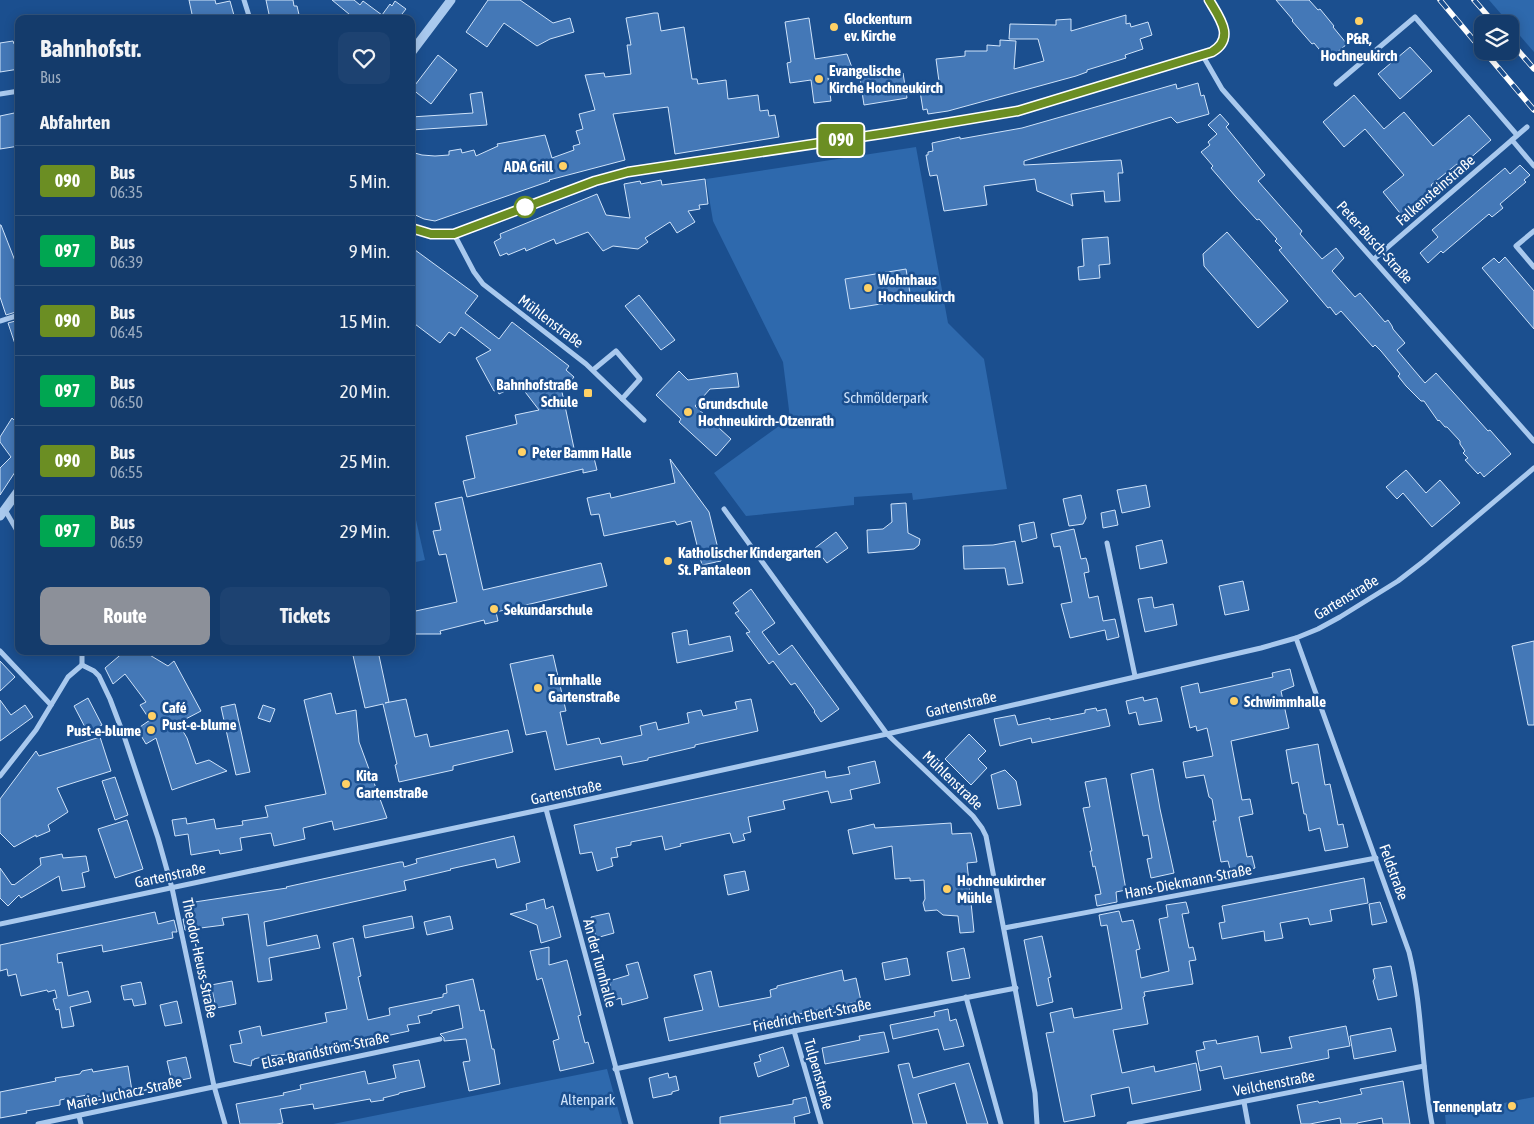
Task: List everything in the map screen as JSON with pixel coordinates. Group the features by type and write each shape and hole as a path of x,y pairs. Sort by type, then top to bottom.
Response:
{"street":[{"path":"244,0 249,15"},
{"path":"415,48 451,0"},
{"path":"415,229 431,234 454,234 589,183 622,173 1018,111 1203,56 1217,49 1224,40 1225,35 1222,22 1208,0"},
{"path":"1336,84 1414,17 1517,136"},
{"name":"Peter-Busch-Straße","path":"1203,56 1222,88 1534,441"},
{"path":"0,94 15,91"},
{"name":"Falkensteinstraße","path":"1374,259 1527,127"},
{"path":"1512,140 1534,166"},
{"path":"1534,231 1516,246 1534,267"},
{"name":"Mühlenstraße","path":"454,234 474,272 483,284 593,370 644,420"},
{"path":"0,321 15,316"},
{"path":"593,370 616,352 640,380 622,399"},
{"name":"Gartenstraße","path":"0,924 546,809 887,734 1261,648 1296,638 1340,617 1398,581 1534,468"},
{"path":"15,496 3,513 15,529"},
{"name":"Mühlenstraße","path":"724,509 887,734 973,816 982,828 988,846 1016,988 1035,1093 1037,1124"},
{"path":"1107,543 1135,676"},
{"name":"Feldstraße","path":"1296,638 1405,938 1414,969 1432,1124"},
{"path":"0,651 51,705"},
{"path":"0,776 36,730 68,677 82,665 82,655"},
{"name":"Theodor-Heuss-Straße","path":"82,665 98,676 117,717 158,838 172,888 214,1086 225,1124"},
{"name":"An der Turnhalle","path":"546,809 631,1124"},
{"name":"Hans-Diekmann-Straße","path":"1004,928 1376,858"},
{"name":"Friedrich-Ebert-Straße","path":"615,1069 794,1031 1016,988"},
{"path":"966,998 1001,1124"},
{"name":"Tulpenstraße","path":"794,1031 821,1124"},
{"name":"Elsa-Brandström-Straße","path":"214,1086 440,1039"},
{"name":"Veilchenstraße","path":"1129,1124 1424,1066"},
{"name":"Marie-Juchacz-Straße","path":"38,1124 214,1086"},
{"path":"1244,1102 1248,1124"},
{"path":"79,1116 81,1124"}],"green space":[{"path":"1489,0 1534,0 1534,52 1519,35 1519,15 1502,15"},
{"name":"Schmölderpark","path":"916,147 948,323 984,359 1007,489 913,500 912,493 854,497 854,505 746,516 714,473 790,418 783,362 713,221 706,179"},
{"path":"415,516 425,560 415,562"},
{"name":"Altenpark","path":"607,1069 622,1124 333,1124"},
{"name":"Tennenplatz","path":"1534,1097 1534,1124 1446,1124 1445,1115"}],"building":[{"path":"189,0 215,0 216,4 230,1 234,15 192,15"},
{"path":"266,0 293,0 299,15 269,15"},
{"path":"332,0 354,0 360,5 363,1 382,15 350,15"},
{"path":"488,0 520,0 553,23 570,18 574,32 550,39 537,46 504,23 487,47 466,32"},
{"path":"1276,0 1309,0 1318,10 1320,9 1347,44 1328,60 1292,21"},
{"path":"395,1 406,9 402,14 403,15 382,15 390,4 392,6"},
{"path":"658,13 661,31 684,27 692,79 697,79 698,84 726,80 728,99 758,95 760,111 768,110 769,116 775,115 779,137 675,154 668,107 613,114 625,160 549,180 435,221 415,215 415,153 435,156 449,155 449,151 461,149 462,153 474,150 476,156 498,146 497,144 545,135 552,158 574,150 573,146 580,144 576,131 583,129 579,114 595,110 585,75 604,73 605,77 631,74 627,45 631,45 626,18"},
{"path":"1126,15 1126,24 1130,23 1131,27 1148,22 1152,35 1140,39 1143,49 1125,55 1126,58 1087,70 1087,72 1076,76 948,111 928,114 927,109 923,110 920,91 940,89 936,59 965,56 965,51 987,51 987,45 1000,46 1000,40 1016,41 1014,69 1044,61 1038,39 1009,39 1010,24 1056,25 1056,20 1071,19 1071,31"},
{"path":"809,18 815,59 847,54 854,73 828,78 831,101 814,103 811,80 790,83 787,63 791,62 785,22"},
{"path":"13,41 15,44 15,70 0,72 0,43"},
{"path":"1410,47 1432,71 1400,99 1378,74"},
{"path":"438,55 457,70 431,104 415,91 415,85"},
{"path":"871,70 872,73 879,72 880,76 903,73 907,98 864,105 859,72"},
{"path":"1198,83 1201,96 1204,95 1209,114 1177,123 1171,117 1024,161 1024,165 1121,160 1123,173 1118,173 1120,201 1105,202 1104,191 1071,194 1073,206 1037,191 1035,179 984,186 987,205 944,211 937,175 930,176 928,167 926,155 928,155 928,152 933,151 932,143 1022,128 1176,84 1177,89"},
{"path":"482,92 487,125 415,130 415,117 473,113 470,94"},
{"path":"1354,95 1384,129 1404,112 1433,146 1469,115 1491,140 1460,167 1457,164 1431,185 1436,191 1404,218 1383,192 1404,175 1365,129 1344,147 1323,122"},
{"path":"15,113 15,147 0,149 0,116"},
{"path":"1220,114 1229,124 1226,127 1265,175 1258,181 1302,231 1300,234 1322,259 1336,248 1344,258 1332,271 1355,297 1360,293 1385,322 1388,320 1405,343 1397,350 1425,383 1436,373 1511,454 1484,477 1480,472 1478,474 1465,460 1468,458 1463,453 1465,451 1460,441 1447,427 1438,421 1424,401 1421,401 1406,386 1398,376 1400,374 1381,351 1375,345 1373,347 1341,311 1336,315 1330,307 1328,308 1279,250 1282,248 1275,241 1277,239 1259,219 1257,220 1211,168 1213,166 1201,152 1210,145 1208,142 1217,134 1208,125"},
{"path":"1520,165 1530,175 1524,180 1526,182 1500,204 1503,208 1492,217 1489,214 1443,253 1441,251 1428,263 1420,253 1438,237 1432,230 1505,168 1510,174"},
{"path":"705,179 708,204 699,205 700,209 688,211 695,222 677,233 670,222 645,238 648,242 638,249 613,246 603,251 588,232 556,244 554,239 526,251 525,248 500,256 494,242 501,238 500,234 597,194 606,215 630,218 624,184 640,181 641,184 661,180 662,185"},
{"path":"1,225 15,261 15,312 6,315 0,297"},
{"path":"1227,232 1288,301 1258,328 1204,266 1203,254"},
{"path":"1108,237 1110,264 1099,265 1100,278 1079,280 1078,267 1084,266 1082,239"},
{"path":"415,250 478,296 465,313 499,339 512,322 569,366 566,370 574,377 562,392 575,453 592,450 597,470 583,473 583,469 467,497 463,481 475,478 466,436 517,424 515,415 539,410 519,384 499,394 497,390 494,391 476,358 491,350 461,327 455,336 449,332 440,343 415,324"},
{"path":"1505,257 1534,291 1534,329 1482,268 1494,258 1499,263"},
{"name":"Wohnhaus Hochneukirch","path":"906,269 911,299 850,309 845,279"},
{"path":"639,295 675,340 661,350 625,306"},
{"path":"15,321 15,344 8,323"},
{"name":"Grundschule Hochneukirch-Otzenrath","path":"679,371 688,380 737,373 739,387 710,389 695,406 731,439 716,456 679,422 681,419 656,395"},
{"path":"12,418 15,421 15,472 0,495 0,468 11,457 0,442 0,437"},
{"path":"670,459 709,512 721,561 702,565 691,521 677,525 675,521 604,536 599,514 591,515 587,498 610,493 611,498 675,483"},
{"path":"1406,470 1426,493 1440,480 1460,503 1432,527 1403,493 1397,499 1386,487"},
{"path":"1146,485 1150,507 1122,513 1117,490"},
{"path":"1081,495 1086,518 1083,524 1069,526 1063,499"},
{"name":"Sekundarschule","path":"462,497 483,590 601,563 607,586 496,612 498,621 485,624 484,620 440,631 441,634 415,634 415,611 457,602 446,554 439,555 433,531 441,530 435,503"},
{"path":"906,503 908,533 920,539 919,545 914,549 868,553 867,530 883,529 892,522 891,504"},
{"path":"1115,510 1118,525 1103,528 1101,513"},
{"path":"1034,522 1037,538 1022,542 1019,525"},
{"path":"1074,529 1081,559 1086,558 1088,565 1089,572 1084,573 1089,598 1098,596 1103,621 1115,619 1119,637 1107,640 1105,630 1070,638 1061,604 1072,602 1060,546 1054,547 1051,534"},
{"path":"836,532 848,548 827,563 815,548"},
{"path":"1162,540 1167,563 1140,569 1136,546"},
{"path":"1015,541 1023,583 1008,585 1005,568 964,569 963,546 993,545"},
{"path":"1243,581 1249,610 1225,615 1219,586"},
{"path":"751,589 775,623 762,632 779,655 792,645 839,709 821,722 795,683 791,685 773,661 769,664 746,633 750,632 735,613 739,611 733,603"},
{"path":"1152,597 1154,608 1173,604 1177,625 1145,632 1138,599"},
{"path":"687,630 689,645 730,636 733,651 677,663 672,633"},
{"path":"1534,641 1534,725 1528,725 1512,646"},
{"path":"120,655 150,655 168,666 174,661 201,711 178,723 187,738 196,764 209,760 227,771 172,790 156,738 146,744 137,729 150,720 140,705 146,702 125,674 113,684 105,668"},
{"path":"353,655 379,655 389,702 385,703 406,699 415,737 427,734 430,747 508,730 513,752 453,766 453,770 399,782 395,765 397,764 383,704 365,708"},
{"path":"553,655 566,711 560,712 567,745 599,738 601,744 642,735 640,726 656,722 658,730 689,723 687,713 701,710 703,716 737,709 735,702 751,699 758,731 695,745 695,747 623,765 621,756 555,770 546,731 526,735 510,664"},
{"path":"0,661 15,677 0,691"},
{"path":"1290,669 1294,686 1281,691 1289,728 1231,741 1242,800 1250,799 1253,814 1239,817 1247,857 1252,856 1255,868 1231,873 1228,861 1221,862 1213,821 1216,821 1212,799 1209,797 1204,775 1186,778 1183,762 1213,756 1207,728 1197,731 1196,726 1190,728 1181,687 1198,683 1200,693 1273,677 1272,673"},
{"path":"331,693 336,714 356,710 359,742 387,818 334,830 332,821 303,828 305,839 274,846 271,833 240,838 242,850 220,854 219,850 191,855 188,834 175,836 172,820 186,818 187,824 214,819 216,829 243,825 242,821 268,817 265,806 326,794 304,700"},
{"path":"1143,697 1144,701 1157,698 1162,721 1139,725 1136,712 1129,714 1126,701"},
{"path":"88,698 102,725 88,733 74,706"},
{"path":"0,700 11,715 25,705 33,717 0,741"},
{"path":"235,704 250,772 236,775 221,707"},
{"path":"263,705 275,709 270,722 258,718"},
{"path":"1096,708 1097,711 1106,709 1110,726 1032,743 1031,738 1000,746 994,719 1015,715 1018,725 1085,713 1085,710"},
{"path":"969,734 986,751 978,759 987,768 971,785 945,759"},
{"path":"100,737 111,771 57,788 68,812 48,825 50,831 36,837 36,835 14,847 0,833 0,799 36,751 39,756"},
{"path":"1318,744 1325,785 1330,784 1338,825 1343,824 1348,847 1325,851 1320,828 1309,831 1298,782 1292,784 1286,750"},
{"path":"875,761 880,783 850,790 852,799 831,803 828,791 783,801 785,809 748,817 751,832 743,834 745,840 733,843 730,833 680,844 681,846 665,850 662,836 631,842 631,845 616,848 618,857 611,858 613,866 597,871 592,852 580,854 574,825 825,771 826,778 850,774 848,767"},
{"path":"1153,769 1174,873 1151,878 1147,859 1152,858 1148,835 1143,836 1131,774"},
{"path":"1005,770 1016,781 1021,805 998,809 991,775"},
{"path":"115,777 128,815 115,820 102,781"},
{"path":"1106,778 1126,890 1116,892 1117,902 1097,906 1095,895 1101,894 1095,866 1093,867 1090,851 1092,851 1083,808 1090,807 1085,782"},
{"path":"127,820 143,869 115,878 98,829"},
{"path":"951,823 952,834 971,833 975,851 977,862 967,863 974,932 960,933 958,916 943,915 937,910 925,911 923,903 925,899 924,880 910,881 910,878 895,879 892,846 853,854 848,830 874,824 875,828"},
{"path":"514,836 520,862 497,868 495,859 450,869 404,881 406,890 264,922 267,946 317,935 320,948 269,958 272,980 258,982 248,914 222,918 224,925 185,930 183,919 191,917 188,903 287,888 400,862 403,862 404,867 417,863 416,859"},
{"path":"62,854 63,858 86,856 89,871 82,873 85,887 62,891 59,876 21,898 19,895 8,906 0,898 0,868 12,885 14,885 41,865 40,858"},
{"path":"745,871 749,890 728,895 724,875"},
{"path":"1364,878 1368,903 1330,910 1332,921 1310,925 1308,918 1280,923 1283,938 1272,940 1265,941 1264,931 1222,939 1219,923 1225,922 1222,906"},
{"path":"544,899 546,909 553,906 561,937 541,943 537,925 510,914 527,910 526,904"},
{"path":"1186,902 1189,913 1182,914 1189,948 1193,947 1196,960 1189,961 1193,984 1144,992 1145,996 1143,997 1148,1024 1113,1030 1122,1073 1154,1066 1155,1072 1196,1063 1201,1090 1132,1104 1129,1087 1091,1095 1095,1116 1064,1122 1046,1033 1054,1032 1050,1013 1072,1008 1074,1018 1122,1009 1107,925 1101,926 1099,915 1119,911 1122,922 1133,920 1140,949 1136,950 1141,978 1169,971 1159,919 1168,917 1166,905"},
{"path":"1380,902 1387,922 1372,925 1369,904"},
{"path":"155,912 158,924 174,920 177,932 172,932 173,938 103,952 102,945 57,954 58,963 62,962 68,996 88,991 91,1002 70,1007 74,1026 62,1028 59,1009 56,1010 53,999 57,998 55,990 21,996 16,974 8,976 7,969 0,971 0,945"},
{"path":"609,913 614,933 596,938 591,917"},
{"path":"412,916 414,928 365,938 363,926"},
{"path":"450,916 453,929 427,935 424,922"},
{"path":"1042,936 1051,977 1048,978 1053,1002 1037,1006 1024,940"},
{"path":"353,938 361,976 358,977 368,1020 390,1015 389,1008 443,997 443,994 447,993 446,985 473,979 480,1011 484,1010 492,1049 494,1049 500,1084 469,1091 463,1062 470,1061 466,1039 444,1041 440,1034 463,1028 459,1005 418,1016 420,1023 407,1025 409,1031 281,1055 266,1056 252,1060 251,1066 234,1062 230,1045 242,1043 239,1031 260,1026 262,1036 327,1022 325,1013 347,1009 333,943"},
{"path":"549,947 549,965 567,960 581,1015 578,1016 585,1043 588,1042 594,1063 560,1071 553,1041 559,1039 542,978 537,980 530,951"},
{"path":"964,948 970,978 952,981 947,952"},
{"path":"907,958 910,975 885,980 882,963"},
{"path":"638,962 648,998 622,1005 621,998 614,1000 609,981 629,975 626,965"},
{"path":"1391,966 1397,996 1378,1000 1373,981 1375,978 1373,969"},
{"path":"842,970 844,981 856,978 861,1001 669,1041 664,1018 703,1010 694,975 711,971 719,1007 771,997 770,990 777,988 777,986"},
{"path":"232,981 236,1004 216,1008 211,985"},
{"path":"141,982 146,1004 134,1006 132,999 124,1000 121,986"},
{"path":"177,1001 182,1023 165,1026 160,1005"},
{"path":"948,1009 950,1021 956,1019 964,1046 944,1050 938,1029 893,1039 890,1025 935,1016 934,1012"},
{"path":"1346,1026 1350,1046 1328,1050 1329,1058 1224,1079 1221,1066 1200,1071 1196,1051 1205,1049 1203,1042 1216,1040 1217,1044 1258,1036 1261,1053 1292,1048 1289,1037"},
{"path":"1391,1028 1396,1051 1354,1059 1350,1036"},
{"path":"884,1032 889,1052 825,1064 822,1048 860,1040 859,1036"},
{"path":"783,1047 789,1066 758,1077 754,1063 761,1061 759,1055"},
{"path":"186,1057 191,1078 172,1082 167,1061"},
{"path":"419,1060 425,1087 383,1098 384,1100 371,1102 370,1099 314,1109 313,1104 280,1109 283,1123 240,1124 236,1104 284,1095 283,1093 301,1089 300,1085 365,1071 368,1084 396,1078 393,1065"},
{"path":"909,1063 913,1078 969,1063 988,1124 967,1124 955,1083 918,1094 927,1124 913,1124 898,1065"},
{"path":"128,1066 132,1091 88,1099 87,1095 60,1100 60,1105 0,1118 0,1092 56,1081 55,1078 80,1074 82,1071 92,1069 93,1072"},
{"path":"668,1073 669,1078 676,1076 679,1090 672,1092 672,1094 653,1098 649,1078"},
{"path":"1403,1081 1410,1124 1383,1124 1382,1118 1357,1124 1341,1124 1340,1118 1301,1124 1297,1105 1318,1101 1319,1103 1362,1094 1360,1089"},
{"path":"806,1097 810,1113 794,1117 795,1124 720,1124 720,1117 793,1104 793,1100"}],"railway":[{"path":"1440,0 1474,40"},
{"path":"1474,0 1487,15"},
{"path":"1519,52 1534,69"},
{"path":"1492,60 1534,110"}],"bus line":[{"name":"090","path":"415,229 431,234 454,234 541,200 616,174 952,123 1018,111 1212,52 1221,45 1225,35 1222,22 1209,0"}],"place":[{"name":"P&R, Hochneukirch","path":"1359,21"},
{"name":"Glockenturn ev. Kirche","path":"834,27"},
{"name":"Evangelische Kirche Hochneukirch","path":"819,79"},
{"name":"ADA Grill","path":"563,166"},
{"name":"Wohnhaus Hochneukirch","path":"868,288"},
{"name":"Bahnhofstraße Schule","path":"588,393"},
{"name":"Grundschule Hochneukirch-Otzenrath","path":"688,412"},
{"name":"Peter Bamm Halle","path":"522,452"},
{"name":"Katholischer Kindergarten St. Pantaleon","path":"668,561"},
{"name":"Sekundarschule","path":"494,609"},
{"name":"Turnhalle Gartenstraße","path":"538,688"},
{"name":"Schwimmhalle","path":"1234,701"},
{"name":"Café Pust-e-blume","path":"152,716"},
{"name":"Pust-e-blume","path":"151,730"},
{"name":"Kita Gartenstraße","path":"346,784"},
{"name":"Hochneukircher Mühle","path":"947,889"},
{"name":"Tennenplatz","path":"1512,1106"}]}
